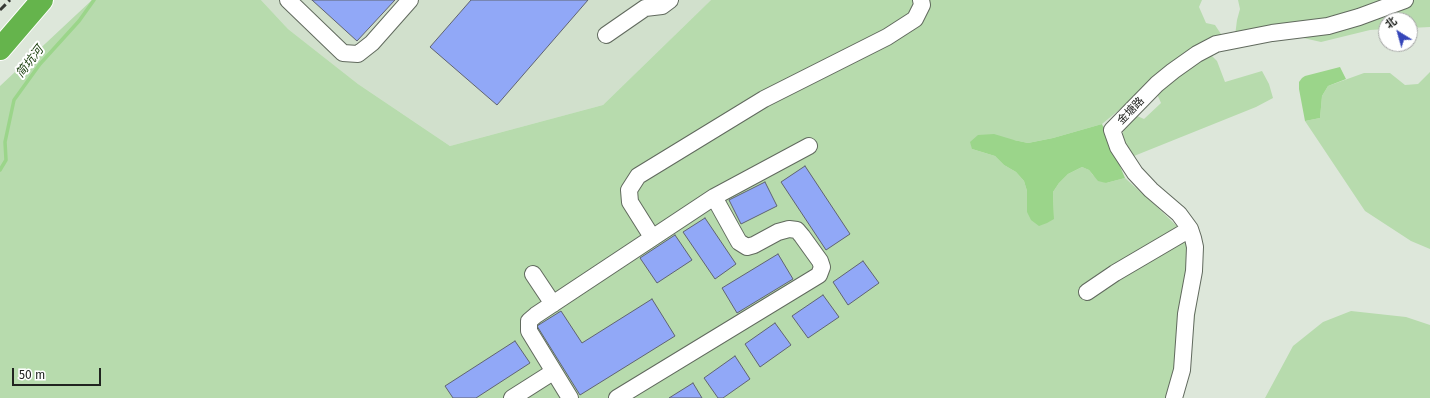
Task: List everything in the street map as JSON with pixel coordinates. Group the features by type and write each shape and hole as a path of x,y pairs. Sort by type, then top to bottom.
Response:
{"highway":[{"path":"0,49 42,0"}],"street":[{"path":"288,0 343,53 358,54 372,43 410,0"},
{"path":"606,35 645,8 662,6 670,0"},
{"path":"652,238 630,202 629,190 638,176 764,99 887,37 915,19 922,5 921,0"},
{"name":"金塘路","path":"1174,398 1182,370 1186,314 1194,272 1195,247 1190,229 1179,214 1151,190 1135,173 1118,147 1110,124 1173,71 1197,54 1216,44 1272,33 1328,26 1359,17 1405,0"},
{"path":"570,398 528,330 529,322 536,315 714,197 809,146"},
{"path":"616,398 819,276 822,267 820,261 797,230 789,229 778,232 754,245 746,247 739,242 714,197"},
{"path":"1087,292 1115,273 1190,229"},
{"path":"533,274 553,304"},
{"path":"512,398 553,372"}],"shaded area":[{"path":"92,0 261,0 288,29 358,84 450,146 603,105 711,0 1202,0 1199,7 1206,23 1215,25 1223,37 1143,90 1102,124 1053,138 1028,143 1014,140 972,149 995,156 1004,165 1016,172 1024,181 1027,191 1027,212 1054,219 1053,192 1068,174 1082,167 1089,170 1093,175 1106,183 1125,178 1183,232 1201,269 1187,379 1180,398 0,398 0,86"},
{"path":"261,0 711,0 603,105 450,146 358,84 288,29"},
{"path":"1238,0 1430,0 1430,27 1418,28 1418,12 1378,12 1378,30 1370,30 1321,42 1299,37 1235,36 1240,9"},
{"path":"1209,53 1217,61 1225,82 1262,71 1269,84 1273,98 1256,107 1134,156 1122,136 1126,122 1135,115 1144,119 1161,103 1157,94"},
{"path":"1340,67 1346,79 1328,86 1322,96 1320,118 1305,121 1299,82 1305,76"},
{"path":"1430,72 1430,249 1411,241 1365,211 1305,121 1320,118 1322,96 1328,86 1364,73 1390,73 1405,85 1418,84"},
{"path":"1102,124 1125,178 1106,183 1098,181 1089,170 1082,167 1068,174 1053,192 1054,219 1039,226 1031,220 1027,212 1027,191 1024,181 1016,172 1004,165 995,156 972,149 970,142 978,135 994,134 1028,143 1053,138"},
{"path":"1351,311 1406,317 1430,325 1430,398 1265,398 1293,346 1323,322"}],"building":[{"path":"312,0 395,0 357,41"},
{"path":"471,0 588,0 497,105 430,47"},
{"path":"805,166 850,234 826,250 781,182"},
{"path":"765,182 777,206 741,224 729,200"},
{"path":"705,218 736,264 715,279 683,232"},
{"path":"675,235 692,260 657,283 640,258"},
{"path":"778,254 793,279 737,313 722,288"},
{"path":"863,261 879,283 848,305 833,282"},
{"path":"823,295 839,317 808,338 792,316"},
{"path":"652,299 675,336 580,395 537,326 561,311 582,343"},
{"path":"775,323 791,345 760,367 745,344"},
{"path":"515,341 530,363 476,398 453,398 445,386"},
{"path":"735,356 750,379 723,398 718,398 704,378"},
{"path":"693,383 702,398 669,398"}],"waterway":[{"name":"简坑河","path":"0,170 6,160 5,142 14,100 40,64 79,21 94,0"}],"railway":[{"path":"0,10 10,0"}]}
